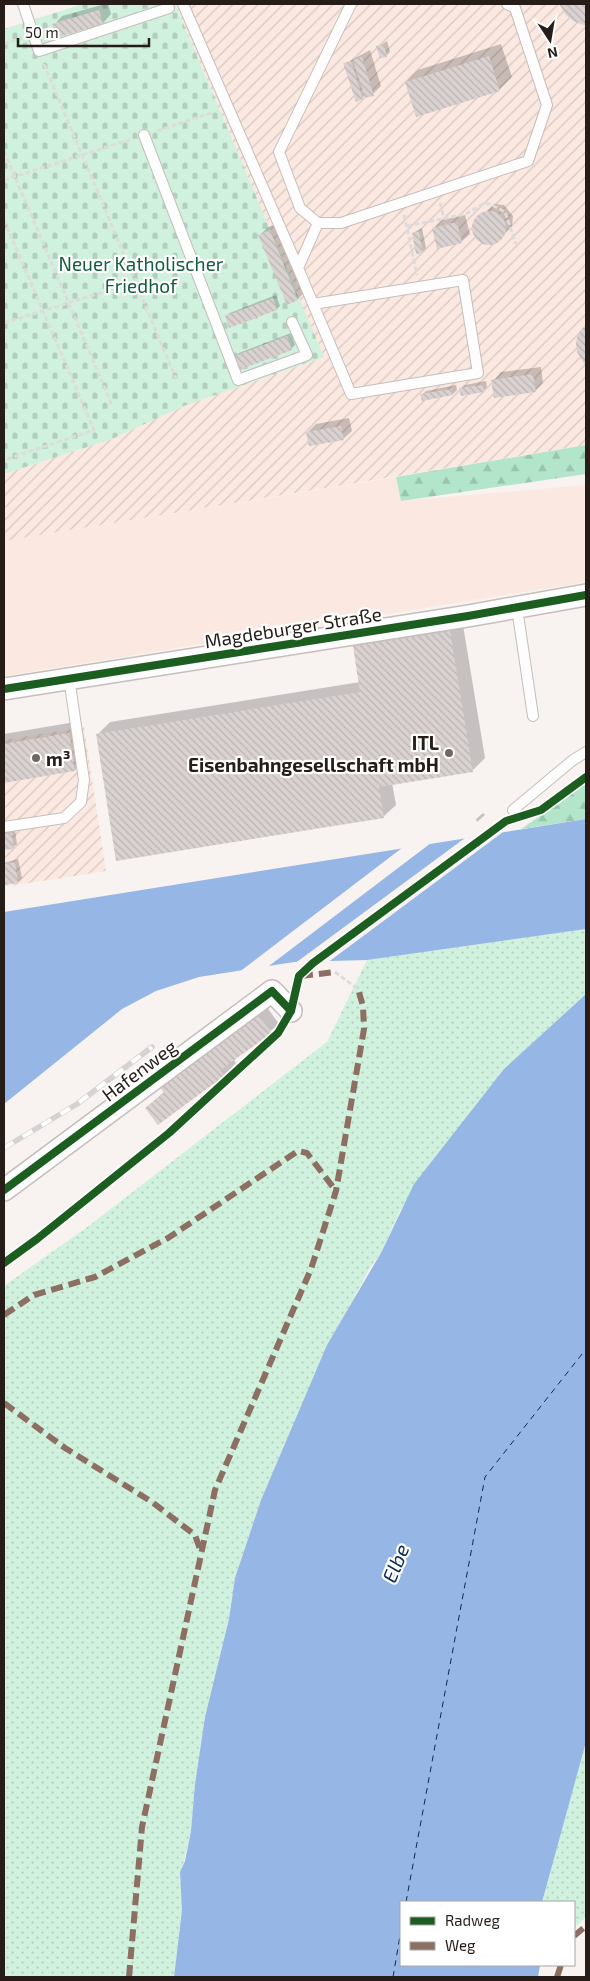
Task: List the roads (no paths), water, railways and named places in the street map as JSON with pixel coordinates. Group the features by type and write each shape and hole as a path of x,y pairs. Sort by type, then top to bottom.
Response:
{"street":[{"name":"Magdeburger Straße","path":"4,689 517,608 586,595"},
{"name":"Hafenweg","path":"4,1190 272,991 291,1011"}],"lane":[{"path":"24,4 39,51 169,8"},
{"path":"183,4 351,394 478,373 463,280 313,304"},
{"path":"351,4 279,152 300,208 318,223 341,223 528,161 547,106 515,8 506,4"},
{"path":"144,135 238,380 307,354 292,322"},
{"path":"298,268 318,223"},
{"path":"517,608 533,716"},
{"path":"4,827 64,818 81,802 84,780 69,678"},
{"path":"513,810 573,760 586,752"}],"water":[{"path":"586,819 586,929 367,960 294,962 199,977 156,991 122,1009 4,1104 4,912"},
{"name":"Elbe","path":"586,994 586,1742 542,1901 400,1901 400,1966 540,1966 538,1977 174,1977 182,1910 180,1872 185,1861 191,1831 195,1784 205,1717 229,1619 235,1578 261,1500 327,1345 382,1251 414,1184 504,1069"}],"railway":[{"path":"4,1148 77,1104 152,1047"}],"place":[{"name":"ITL Eisenbahngesellschaft mbH","path":"449,753"},
{"name":"m³","path":"36,758"}],"park label":[{"name":"Neuer Katholischer Friedhof","path":"141,274"}]}
